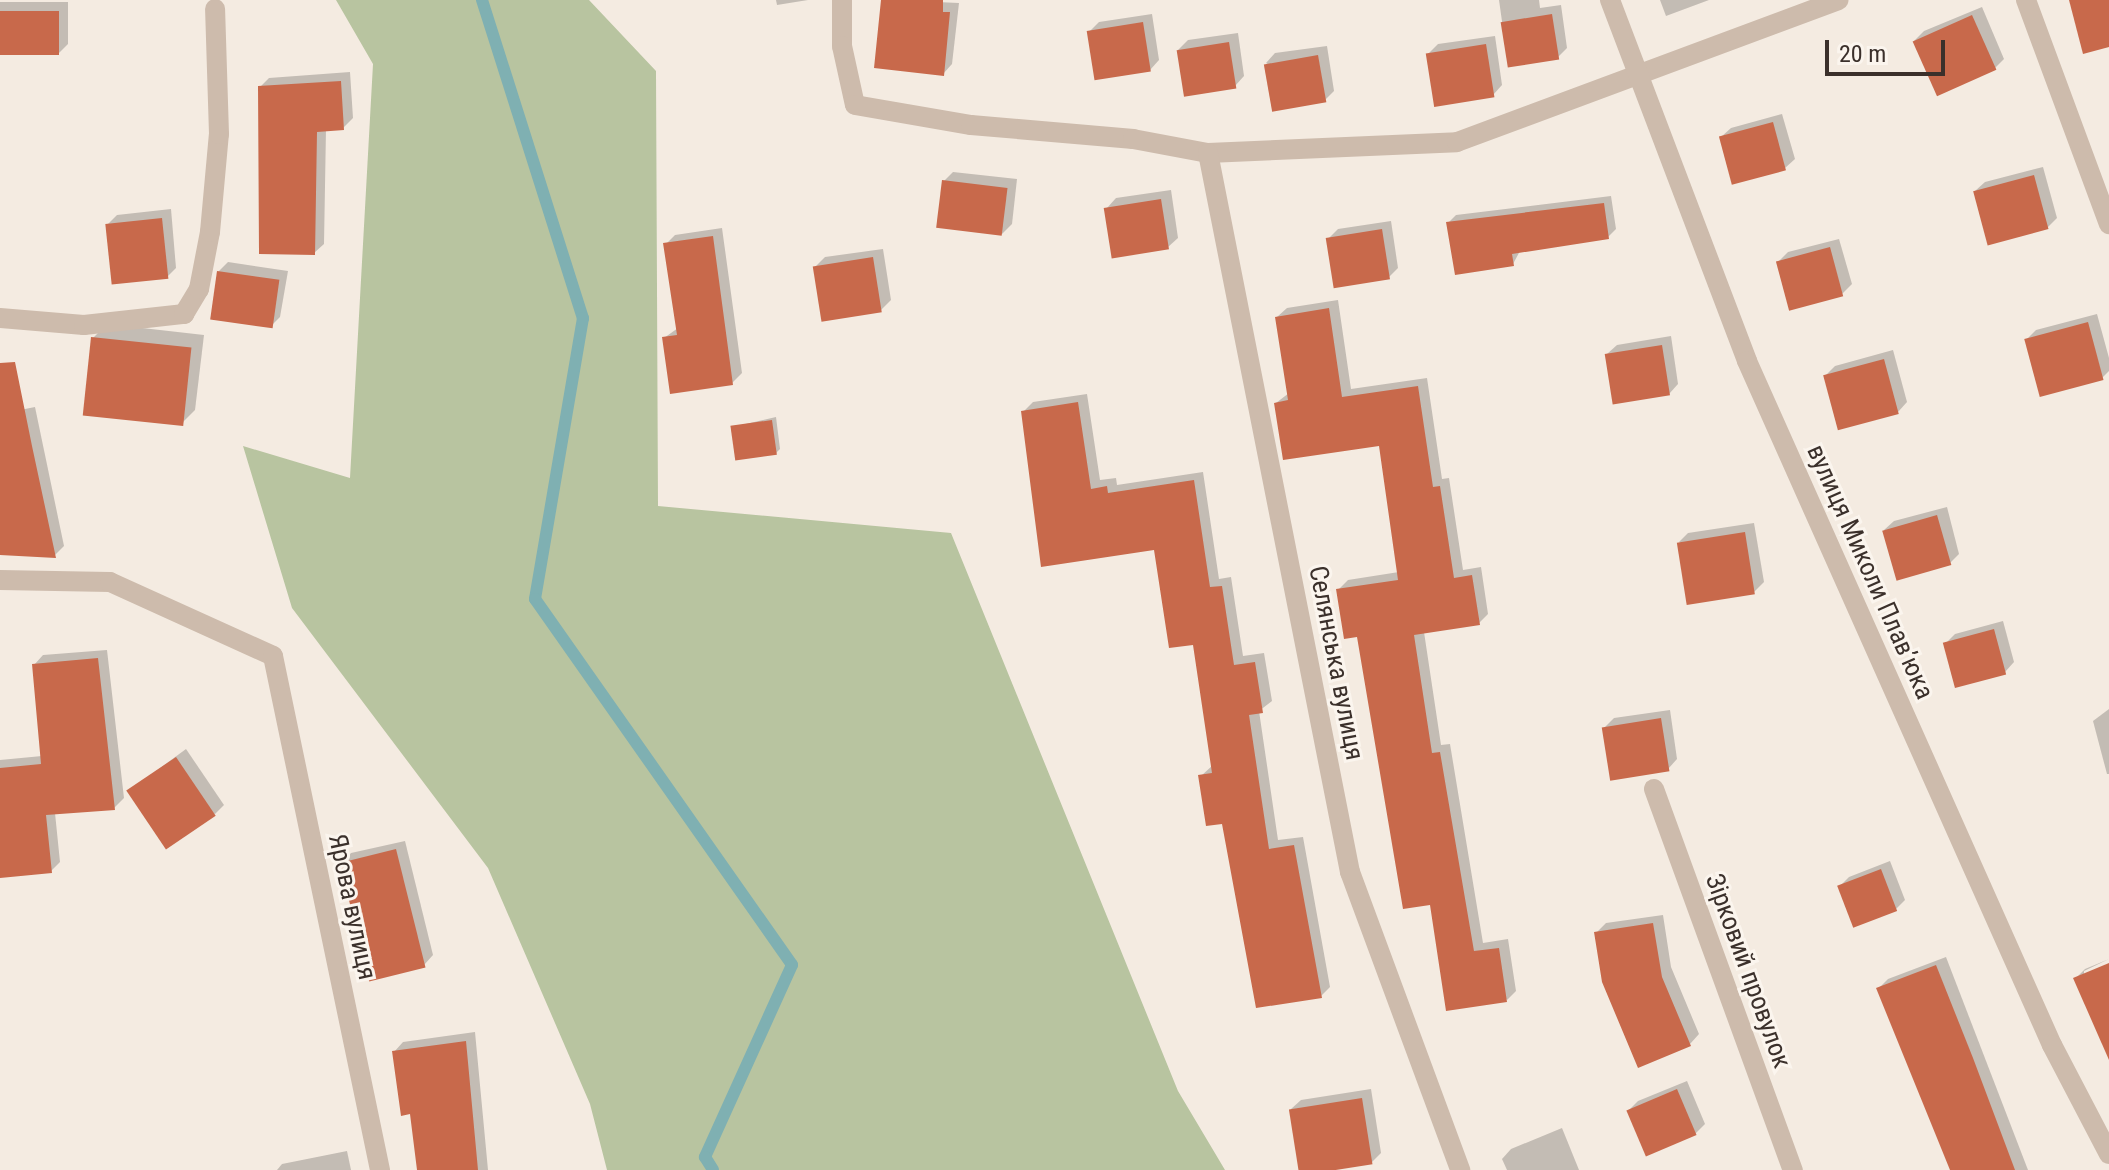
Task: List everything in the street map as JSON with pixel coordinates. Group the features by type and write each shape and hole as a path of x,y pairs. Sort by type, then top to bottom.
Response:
{"street":[{"path":"842,0 842,46 855,105 971,125 1133,139 1208,153 1457,142 1838,0"},
{"name":"вулиця Миколи Плавʼюка","path":"1610,0 1747,361 2052,1045 2109,1154"},
{"path":"2026,0 2109,224"},
{"path":"0,318 84,325 184,314 199,289 210,232 219,134 215,9"},
{"name":"Селянська вулиця","path":"1208,153 1350,872 1460,1170"},
{"name":"Ярова вулиця","path":"0,580 110,582 273,656 380,1170"},
{"name":"Зірковий провулок","path":"1654,789 1793,1170"}],"green space":[{"path":"336,0 589,0 656,71 658,506 951,533 1178,1091 1225,1170 607,1170 590,1104 488,868 292,608 243,446 350,478 373,64"}],"building":[{"path":"881,0 943,0 943,12 950,12 944,76 874,68"},
{"path":"2069,0 2109,0 2109,47 2083,54"},
{"path":"0,11 59,11 59,55 0,55"},
{"path":"1552,14 1559,59 1508,68 1501,22"},
{"path":"1972,15 1996,70 1937,96 1913,41"},
{"path":"1143,22 1151,71 1095,80 1087,31"},
{"path":"1229,42 1236,88 1184,97 1177,50"},
{"path":"1486,44 1494,97 1434,107 1426,54"},
{"path":"1318,55 1326,102 1272,112 1264,65"},
{"path":"341,81 344,130 317,132 315,255 259,254 258,86"},
{"path":"1773,122 1786,170 1732,185 1719,136"},
{"path":"2034,175 2048,229 1988,245 1973,191"},
{"path":"942,180 1008,188 1002,236 936,228"},
{"path":"1161,199 1169,249 1112,258 1104,208"},
{"path":"1604,203 1609,239 1512,254 1514,266 1455,275 1446,222"},
{"path":"162,218 168,279 112,285 105,224"},
{"path":"1382,229 1390,279 1334,288 1326,238"},
{"path":"713,236 733,385 670,394 662,337 677,335 663,243"},
{"path":"1830,247 1843,296 1789,311 1776,261"},
{"path":"873,257 882,312 822,322 813,267"},
{"path":"217,271 279,280 273,328 210,320"},
{"path":"1329,308 1342,397 1418,386 1433,487 1440,486 1454,578 1472,575 1480,625 1414,635 1432,753 1440,752 1474,951 1499,948 1507,1002 1446,1011 1430,905 1403,909 1357,637 1344,639 1336,589 1398,580 1379,446 1283,460 1274,403 1288,400 1275,317"},
{"path":"2088,322 2104,380 2040,397 2024,339"},
{"path":"91,337 191,348 183,426 83,416"},
{"path":"1662,345 1670,395 1613,404 1605,354"},
{"path":"1884,359 1899,414 1838,430 1823,375"},
{"path":"15,362 56,558 0,555 0,363"},
{"path":"1078,402 1091,489 1107,486 1108,493 1194,480 1210,587 1222,586 1234,665 1255,662 1263,713 1249,715 1269,849 1294,845 1322,998 1256,1008 1222,824 1206,826 1198,775 1212,773 1193,645 1169,648 1154,550 1041,567 1021,411"},
{"path":"772,420 777,455 735,461 730,426"},
{"path":"1937,515 1951,565 1897,581 1882,531"},
{"path":"1745,532 1755,594 1687,605 1677,543"},
{"path":"1994,629 2006,674 1955,688 1943,643"},
{"path":"98,658 115,810 46,815 52,873 0,878 0,768 41,764 32,664"},
{"path":"1661,718 1669,771 1610,781 1602,727"},
{"path":"176,757 216,816 166,849 126,791"},
{"path":"396,849 426,967 369,981 340,863"},
{"path":"1881,869 1897,911 1853,928 1837,886"},
{"path":"1653,923 1662,977 1691,1046 1638,1068 1602,982 1594,932"},
{"path":"2109,963 2109,1060 2073,978"},
{"path":"1936,965 2015,1170 1950,1170 1876,988"},
{"path":"466,1041 478,1170 417,1170 410,1114 401,1116 392,1051"},
{"path":"1677,1089 1697,1135 1646,1157 1626,1110"},
{"path":"1362,1098 1372,1164 1336,1170 1298,1170 1289,1110"}],"waterway":[{"path":"482,0 583,318 535,599 792,965 705,1157 713,1170"}]}
